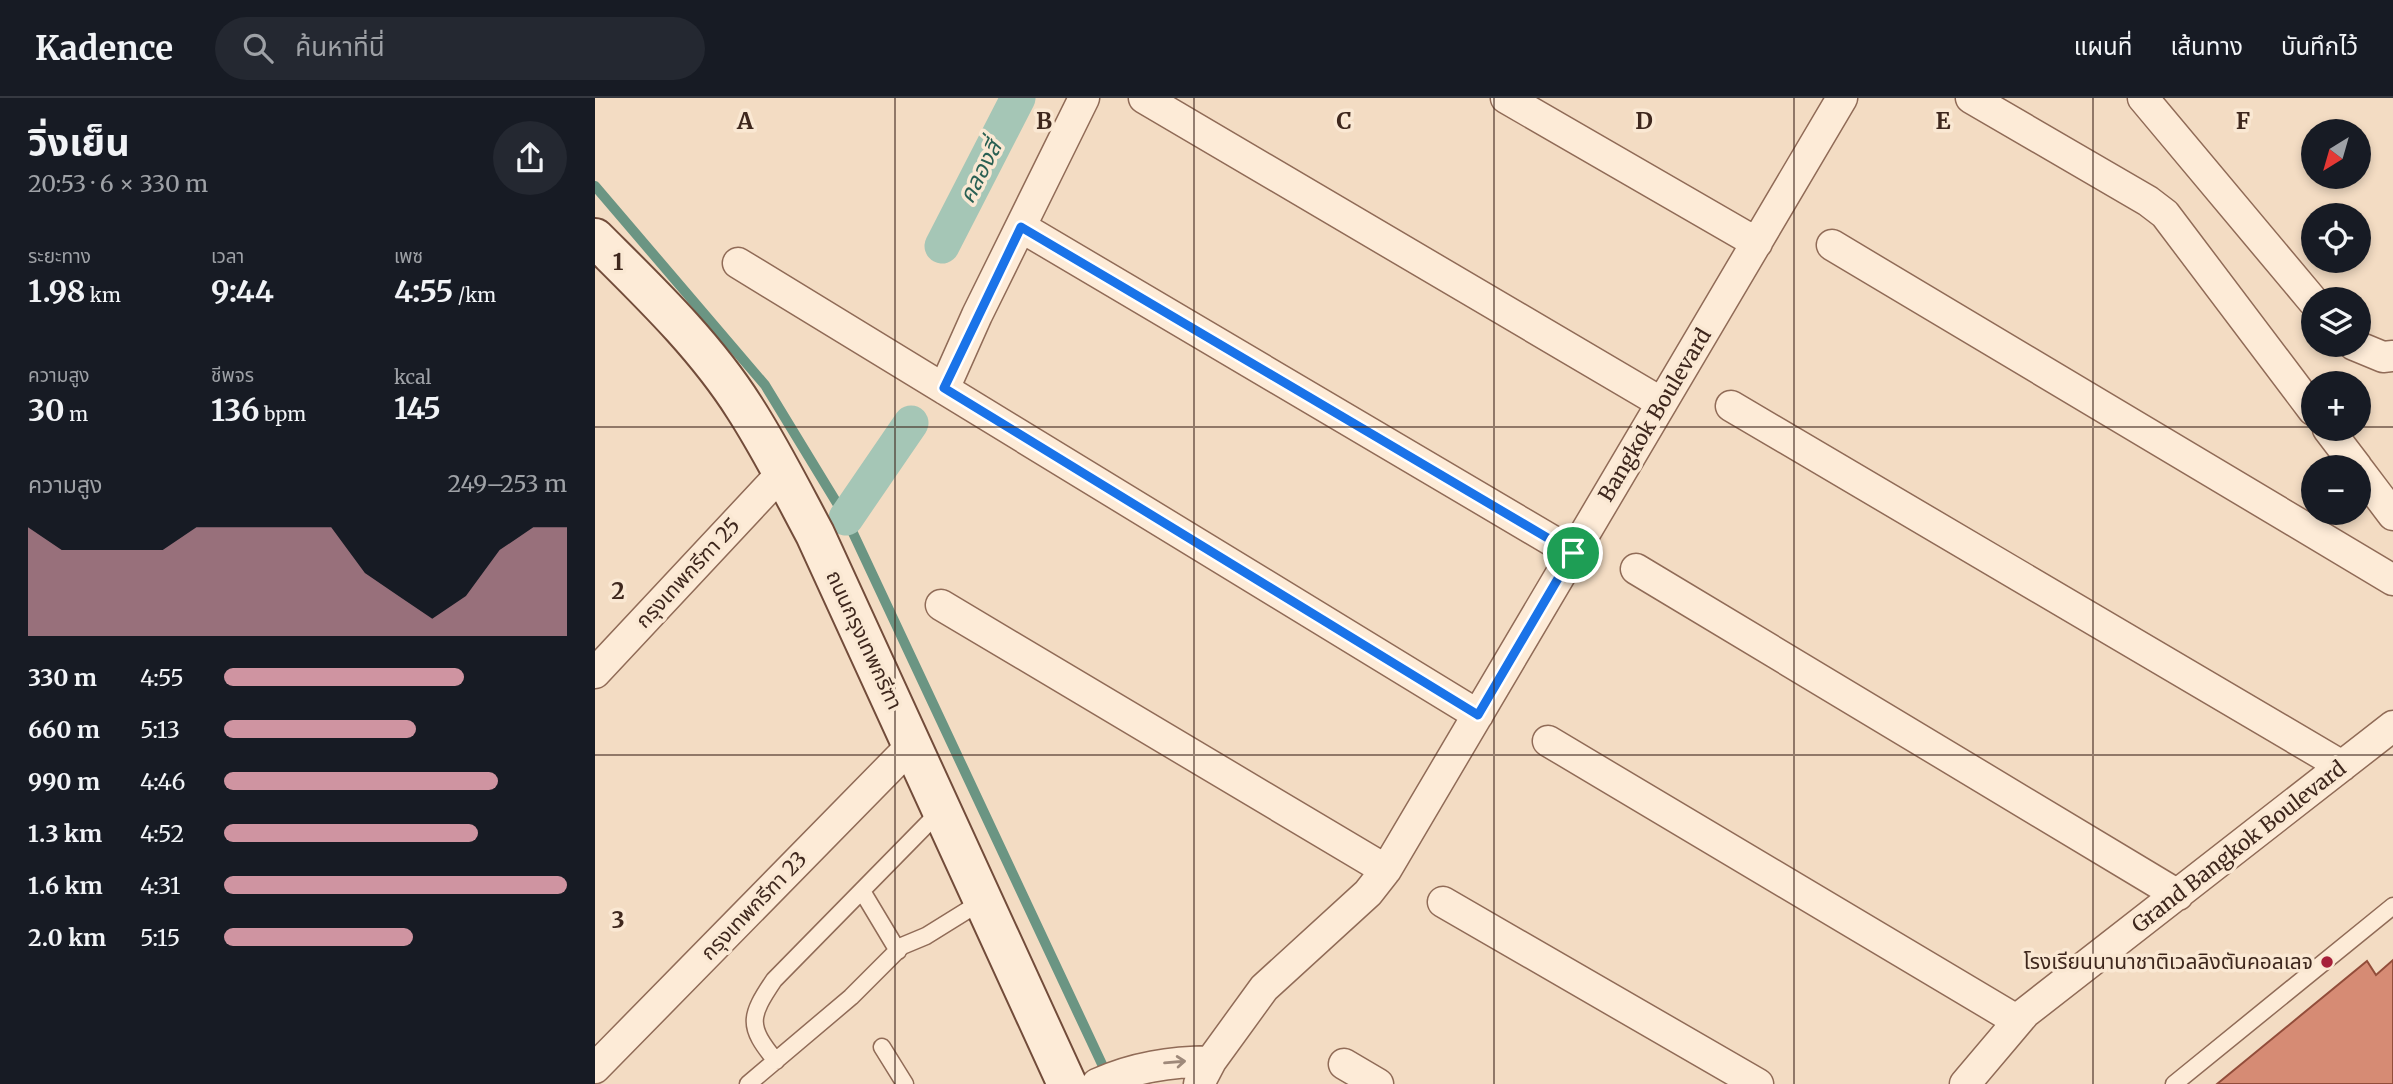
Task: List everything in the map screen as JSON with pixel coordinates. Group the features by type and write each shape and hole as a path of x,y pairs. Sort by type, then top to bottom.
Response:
{"main road":[{"name":"ถนนกรุงเทพกรีฑา","path":"599,250 699,346 744,406 815,534 984,900 1088,1083"}],"street":[{"path":"944,388 1084,98"},
{"path":"1144,98 1662,404"},
{"path":"1506,98 1757,243"},
{"name":"Bangkok Boulevard","path":"1088,1083 1171,1062 1205,1072 1264,988 1369,893 1386,870 1842,98"},
{"path":"1971,98 2136,194 2165,214 2301,394"},
{"path":"2143,98 2301,287"},
{"path":"1021,227 1573,553"},
{"path":"1832,245 2393,580"},
{"path":"738,263 1478,715"},
{"path":"2371,352 2383,357 2393,356"},
{"path":"1731,406 2342,766"},
{"name":"กรุงเทพกรีฑา 25","path":"595,673 782,472"},
{"path":"2371,486 2393,515"},
{"path":"1636,569 2178,895"},
{"path":"941,605 1386,870"},
{"name":"Grand Bangkok Boulevard","path":"1965,1084 2018,1021 2393,726"},
{"path":"1548,741 2018,1021"},
{"name":"กรุงเทพกรีฑา 23","path":"595,1068 912,745"},
{"path":"1443,902 1758,1084"},
{"path":"1344,1064 1378,1084"}],"lane":[{"path":"776,1061 759,1040 754,1019 758,1003 773,980 942,810"},
{"path":"862,891 898,951"},
{"path":"748,1084 876,975 898,951 984,900"},
{"path":"2174,1084 2392,909"},
{"path":"882,1047 905,1084"}],"building":[{"path":"2393,960 2393,1084 2217,1084 2367,961 2376,975"}],"waterway":[{"name":"คลองสี่","path":"942,246 1018,98"},
{"path":"595,186 765,385 846,518 1108,1077"},
{"name":"คลองสี่","path":"846,518 911,423"}],"place":[{"name":"โรงเรียนนานาชาติเวลลิงตันคอลเลจ","path":"2327,962"}],"route":[{"path":"1021,227 1573,553 1478,715 944,388 1021,227"}]}
